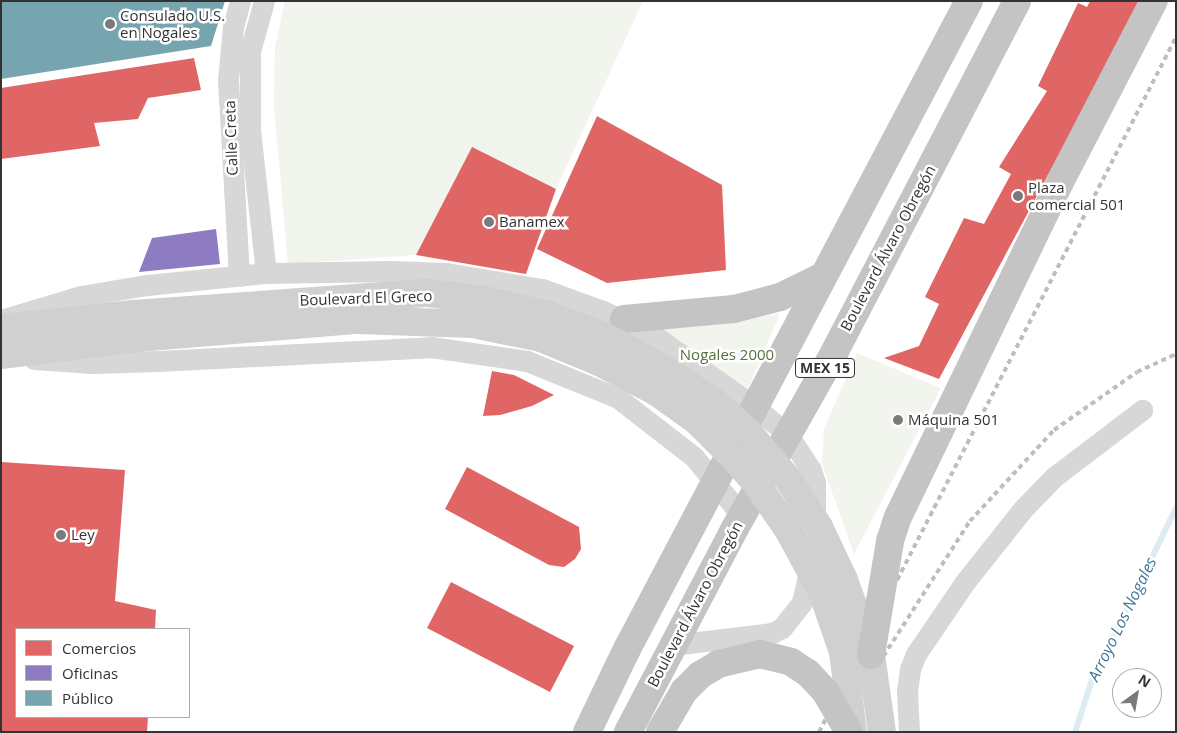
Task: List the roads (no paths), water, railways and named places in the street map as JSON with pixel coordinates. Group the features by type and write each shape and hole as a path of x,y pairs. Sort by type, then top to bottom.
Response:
{"highway":[{"name":"MEX 15","path":"587,732 715,482 968,1"},
{"name":"Boulevard Álvaro Obregón","path":"628,732 1018,1"},
{"path":"871,655 890,541 901,510 1060,182 1154,1"},
{"path":"624,319 734,309 780,297 823,276"},
{"path":"660,732 684,691 700,675 718,664 760,654 791,662 808,674 825,691 851,732"}],"main road":[{"name":"Boulevard El Greco","path":"1,356 135,326 351,296 428,293 484,300 544,314 602,335 668,371 717,404 773,460 819,527 844,580 871,655 882,732"},
{"name":"Boulevard El Greco","path":"1,328 417,320 473,324 541,338 599,362 655,391 697,421 758,486 789,531 823,594 842,652 851,732"}],"street":[{"name":"Calle Creta","path":"239,276 228,80 232,27 240,1"},
{"name":"Calle Creta","path":"264,1 250,52 250,130 266,273"},
{"path":"1,320 81,296 266,273 392,270 485,278 542,290 624,319 655,336 755,407 788,435 804,457 815,482 816,534 802,602 792,619 772,633 674,645"},
{"path":"1,356 92,363 431,347 475,351 527,361 618,398 694,457 742,516"},
{"path":"908,732 907,691 910,669 916,654 965,582 1022,510 1054,477 1142,410"}],"waterway":[{"name":"Arroyo Los Nogales","path":"1075,732 1091,683 1176,508"}],"railway":[{"path":"819,732 1176,37"},
{"path":"835,732 970,521 1054,430 1137,372 1176,354"}],"place":[{"name":"Consulado U.S. en Nogales","path":"110,24"},
{"name":"Plaza comercial 501","path":"1018,196"},
{"name":"Banamex","path":"489,222"},
{"name":"Máquina 501","path":"898,420"},
{"name":"Ley","path":"61,535"}],"park label":[{"name":"Nogales 2000","path":"727,355"}]}
